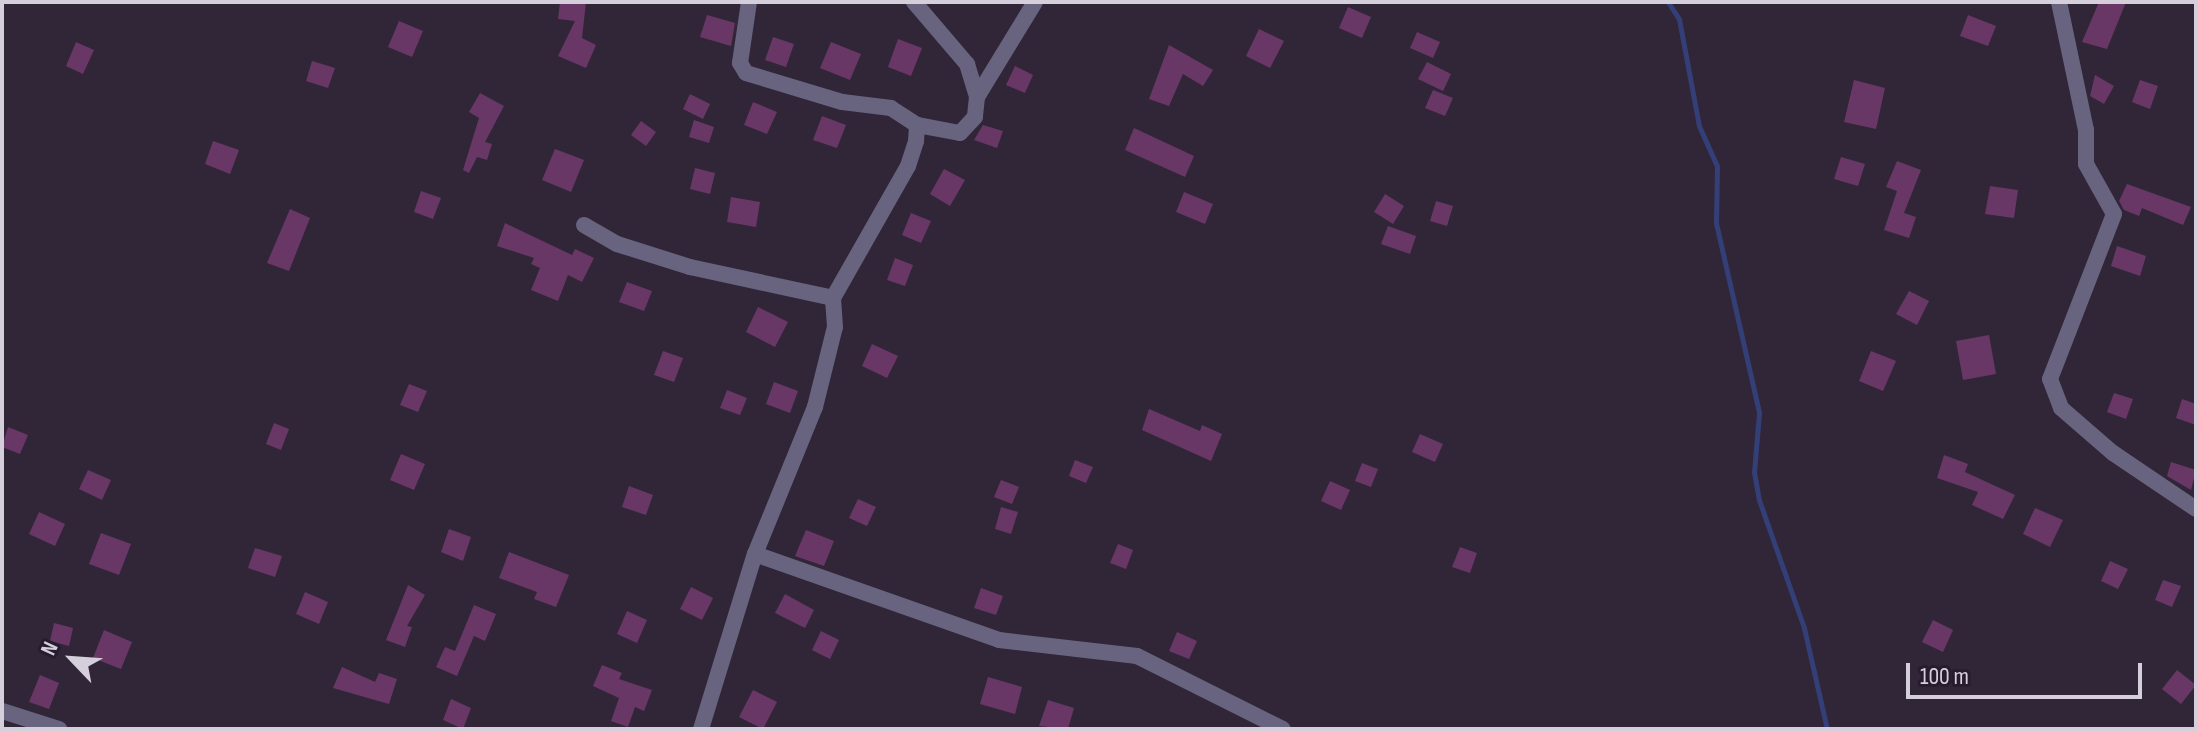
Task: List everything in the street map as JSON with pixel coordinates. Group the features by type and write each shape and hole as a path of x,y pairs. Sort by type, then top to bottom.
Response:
{"street":[{"path":"749,2 740,63 746,73 842,102 891,108 917,125 960,133 975,117 977,97 967,64 914,2"},
{"path":"977,97 1035,2"},
{"path":"2059,2 2086,130 2086,164 2114,214 2050,379 2061,408 2113,453 2196,509"},
{"path":"701,729 755,554 819,393 835,327 833,298 908,166 917,125"},
{"path":"584,225 617,244 690,267 833,298"},
{"path":"755,554 999,640 1137,656 1283,729"},
{"path":"2,711 59,729"}],"building":[{"path":"560,2 586,2 582,38 596,45 586,68 558,56 575,21 558,19"},
{"path":"2099,2 2126,2 2107,49 2082,42"},
{"path":"1348,7 1371,17 1362,38 1339,28"},
{"path":"707,15 735,23 731,46 700,37"},
{"path":"1968,15 1996,26 1988,46 1960,36"},
{"path":"399,21 423,31 412,57 388,47"},
{"path":"1259,29 1284,41 1270,68 1246,56"},
{"path":"1417,32 1440,42 1433,58 1410,48"},
{"path":"773,37 794,44 786,67 765,60"},
{"path":"898,39 922,48 911,76 888,67"},
{"path":"76,42 94,50 83,74 66,66"},
{"path":"831,42 861,54 850,80 820,68"},
{"path":"1169,45 1213,70 1203,86 1183,74 1169,106 1149,99"},
{"path":"312,61 335,68 328,88 306,81"},
{"path":"1427,62 1451,74 1443,91 1418,79"},
{"path":"1015,66 1033,75 1025,93 1006,85"},
{"path":"2095,75 2114,86 2104,104 2090,96"},
{"path":"1854,80 1885,88 1876,129 1844,122"},
{"path":"2140,80 2158,86 2150,109 2132,102"},
{"path":"1433,90 1453,98 1445,116 1425,108"},
{"path":"480,93 504,106 485,142 492,144 487,160 477,157 469,173 463,170 479,118 469,112"},
{"path":"690,94 710,104 703,119 683,109"},
{"path":"753,102 777,112 767,134 744,125"},
{"path":"822,116 846,125 837,148 813,140"},
{"path":"694,120 714,127 709,143 689,137"},
{"path":"641,121 656,132 646,146 631,135"},
{"path":"983,125 1003,131 997,148 974,140"},
{"path":"1134,128 1194,156 1185,177 1125,150"},
{"path":"213,141 239,150 230,174 205,164"},
{"path":"555,149 584,160 571,192 542,180"},
{"path":"1841,157 1865,164 1858,186 1834,179"},
{"path":"1897,161 1921,170 1904,213 1916,217 1909,238 1884,230 1897,191 1886,187"},
{"path":"695,168 715,173 710,194 690,189"},
{"path":"944,169 965,180 950,206 930,194"},
{"path":"2127,184 2191,207 2183,225 2142,208 2139,216 2124,210 2119,201"},
{"path":"1990,186 2018,190 2014,218 1985,214"},
{"path":"421,191 441,198 433,219 414,212"},
{"path":"1184,192 1213,204 1205,224 1176,212"},
{"path":"1385,194 1404,206 1393,224 1374,212"},
{"path":"731,197 760,202 756,227 727,222"},
{"path":"1436,201 1453,206 1447,226 1430,221"},
{"path":"290,209 310,218 289,271 267,263"},
{"path":"911,213 931,221 921,243 902,235"},
{"path":"505,223 572,255 575,249 594,258 582,282 568,275 558,301 531,290 540,268 531,264 534,258 497,246"},
{"path":"1388,226 1416,236 1410,254 1381,244"},
{"path":"2117,246 2146,256 2140,276 2111,266"},
{"path":"895,258 913,265 905,286 887,280"},
{"path":"627,282 652,291 644,311 619,302"},
{"path":"1909,291 1929,301 1917,325 1896,314"},
{"path":"758,307 788,322 775,347 746,332"},
{"path":"1989,335 1996,374 1963,380 1956,341"},
{"path":"872,344 898,356 887,378 862,366"},
{"path":"663,351 683,358 674,382 654,375"},
{"path":"1871,351 1896,361 1883,391 1859,381"},
{"path":"774,382 798,391 790,413 766,404"},
{"path":"409,384 427,391 418,412 400,405"},
{"path":"727,390 747,398 740,415 720,408"},
{"path":"2114,393 2133,399 2126,419 2107,412"},
{"path":"2182,399 2196,404 2196,425 2176,418"},
{"path":"1149,409 1200,431 1202,425 1222,434 1211,461 1142,430"},
{"path":"274,423 289,429 281,450 266,444"},
{"path":"8,427 28,435 20,454 2,447"},
{"path":"1420,434 1443,444 1435,462 1412,452"},
{"path":"401,454 425,464 414,490 390,480"},
{"path":"1944,455 1968,464 1965,472 2015,495 2003,519 1972,505 1978,492 1937,478"},
{"path":"1075,460 1093,467 1086,483 1069,476"},
{"path":"2171,462 2196,470 2191,490 2167,476"},
{"path":"1362,463 1378,469 1371,487 1355,481"},
{"path":"88,470 111,480 102,500 79,489"},
{"path":"1001,480 1019,487 1012,504 994,497"},
{"path":"1330,481 1350,490 1341,510 1321,501"},
{"path":"629,486 653,495 646,515 622,507"},
{"path":"858,499 876,507 867,526 849,518"},
{"path":"1001,507 1018,512 1011,534 995,529"},
{"path":"2035,508 2063,520 2050,547 2023,534"},
{"path":"39,512 65,524 55,546 29,534"},
{"path":"449,529 471,537 463,561 441,552"},
{"path":"806,530 834,541 824,566 795,556"},
{"path":"101,533 131,544 119,575 89,564"},
{"path":"1118,544 1133,550 1126,569 1110,563"},
{"path":"1460,547 1477,553 1470,573 1452,567"},
{"path":"255,548 282,556 275,577 248,568"},
{"path":"509,552 569,575 556,607 534,599 537,592 499,578"},
{"path":"2110,561 2128,569 2118,589 2101,581"},
{"path":"2163,580 2181,586 2172,607 2155,600"},
{"path":"408,585 425,595 407,626 412,627 405,647 386,640"},
{"path":"691,587 713,598 702,620 680,609"},
{"path":"981,588 1003,596 996,615 974,608"},
{"path":"305,592 328,602 319,624 296,614"},
{"path":"785,594 814,610 805,628 775,613"},
{"path":"474,605 496,614 485,641 474,636 457,676 436,667 445,647 455,651"},
{"path":"627,611 647,620 637,643 617,634"},
{"path":"1933,620 1953,630 1943,652 1922,642"},
{"path":"54,623 73,628 69,646 50,641"},
{"path":"104,630 132,642 121,669 93,658"},
{"path":"821,631 839,640 830,659 812,650"},
{"path":"1177,632 1197,641 1189,659 1169,651"},
{"path":"602,665 622,673 619,679 652,690 644,711 635,707 628,727 611,721 619,698 593,686"},
{"path":"342,667 375,682 379,673 397,679 389,704 333,688"},
{"path":"2177,670 2196,685 2181,704 2162,689"},
{"path":"40,675 59,683 49,709 29,702"},
{"path":"988,677 1022,687 1015,714 980,704"},
{"path":"753,690 777,702 763,729 739,717"},
{"path":"451,699 471,708 463,729 443,720"},
{"path":"1048,700 1074,708 1068,729 1039,726"}],"waterway":[{"path":"1668,2 1679,19 1699,126 1717,166 1716,223 1759,413 1754,472 1759,500 1804,628 1827,729"}]}
